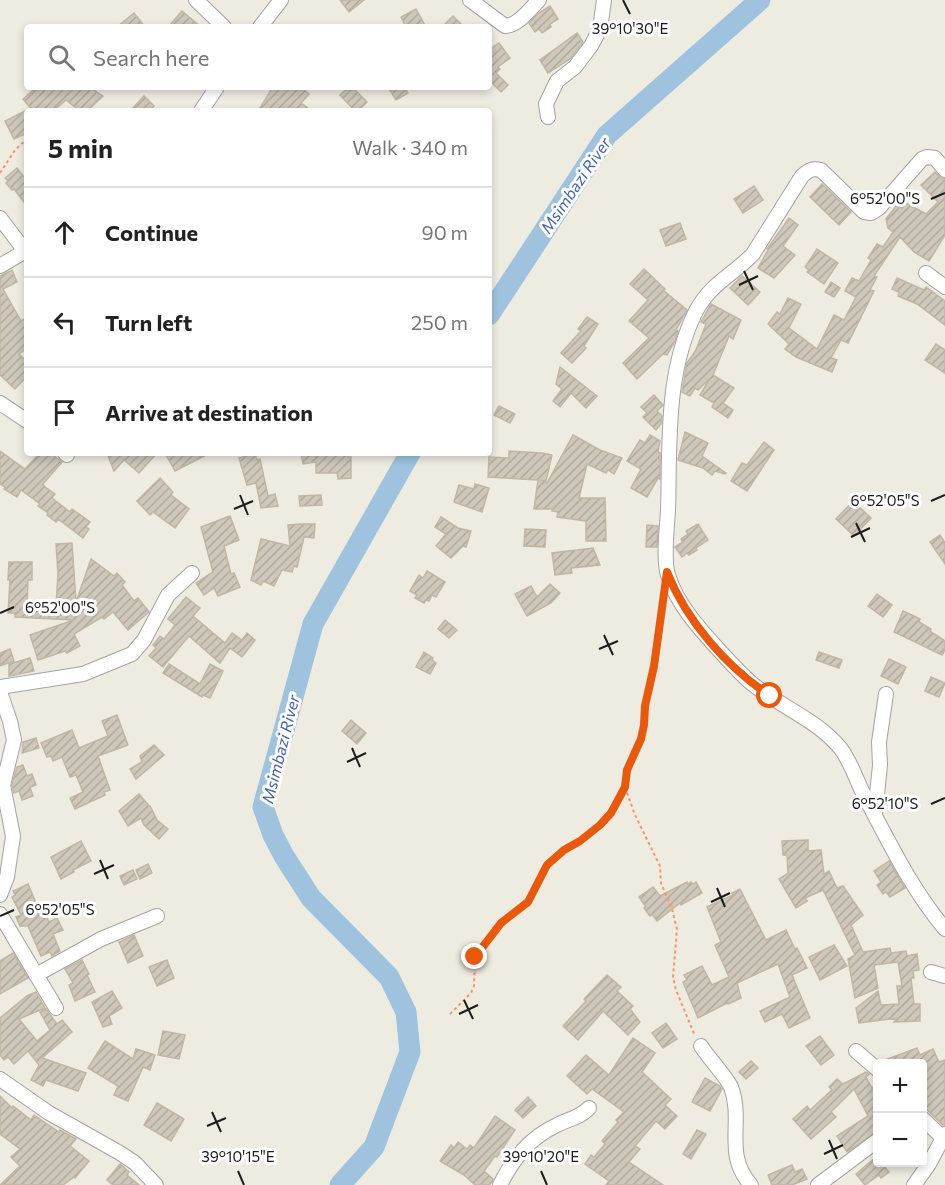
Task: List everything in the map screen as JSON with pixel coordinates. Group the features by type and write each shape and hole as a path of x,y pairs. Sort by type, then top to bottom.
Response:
{"street":[{"path":"196,0 221,24"},
{"path":"262,24 281,0"},
{"path":"470,0 505,26 518,21 539,0"},
{"path":"548,117 546,104 558,81 575,67 591,46 600,29 604,0"},
{"path":"203,108 216,90"},
{"path":"945,170 935,158 922,159 879,208 871,213 864,212 821,170 808,171 802,176 753,254 743,264 723,277 706,296 696,311 682,346 670,399 667,572 683,607 727,659 750,682 829,736 843,751 875,816 924,902 945,929"},
{"path":"0,218 24,248"},
{"path":"0,266 24,251"},
{"path":"926,273 945,287"},
{"path":"0,403 24,419"},
{"path":"0,687 83,674 132,654 144,640 168,595 192,573"},
{"path":"0,692 14,740 3,784 13,836 9,867 0,895"},
{"path":"875,816 880,765 879,742 886,694"},
{"path":"0,914 56,1008"},
{"path":"36,975 101,939 157,916"},
{"path":"700,1046 731,1086 735,1109 736,1159 751,1185"},
{"path":"856,1051 873,1066"},
{"path":"0,1079 49,1113 135,1163 156,1185"},
{"path":"500,1185 511,1163 540,1133 581,1117 589,1108"},
{"path":"914,1185 929,1164 944,1136 927,1122"},
{"path":"818,1185 873,1144"}],"path":[{"path":"0,174 15,150 24,142"},
{"path":"450,1014 471,993 474,986 475,957 488,938 501,923 528,902 547,865 600,825 611,813 625,787 627,770 641,739 644,725 645,706 654,666 667,572"},
{"path":"625,787 635,815 660,866 662,883 677,929 673,978 700,1046"}],"building":[{"path":"340,0 364,0 349,12"},
{"path":"550,6 558,19 542,33 539,29 535,32 529,23"},
{"path":"416,9 424,24 404,24 401,17"},
{"path":"182,11 197,24 171,24"},
{"path":"134,13 143,24 121,24"},
{"path":"453,16 461,24 445,24"},
{"path":"577,33 583,42 570,59 548,73 540,60"},
{"path":"499,43 510,58 498,67 500,69 496,73 508,85 501,92 492,83 492,56 494,54 492,48"},
{"path":"34,90 94,90 103,96 90,108 76,108 66,100 57,108 30,108 23,99"},
{"path":"271,90 304,90 309,94 301,103 308,108 260,108"},
{"path":"346,90 355,90 367,102 361,108 352,108 340,95"},
{"path":"390,90 406,90 408,93 396,100"},
{"path":"144,96 154,106 152,108 133,108"},
{"path":"24,112 24,134 14,139 5,121"},
{"path":"17,168 24,177 24,202 6,183 8,181 5,178"},
{"path":"935,172 945,179 945,235 929,261 914,252 900,237 874,276 877,277 870,290 874,291 848,343 841,340 831,358 837,360 832,372 796,357 785,349 789,344 768,324 777,312 780,314 788,298 801,304 789,328 817,349 834,315 844,320 856,297 845,291 852,278 859,281 871,260 868,258 877,244 883,247 893,232 888,228 886,219 897,205 902,208 906,203 926,214 938,202 921,185"},
{"path":"822,184 851,212 839,225 810,197"},
{"path":"754,186 763,200 743,213 734,199"},
{"path":"789,218 798,225 783,246 795,255 774,278 758,268 767,249"},
{"path":"680,223 686,239 666,246 660,230"},
{"path":"817,249 838,263 824,284 807,272 809,270 805,267"},
{"path":"644,269 665,289 663,290 687,310 676,330 678,331 675,341 667,355 663,354 637,379 623,363 649,338 629,321 648,300 630,284"},
{"path":"12,270 17,282 3,289 21,321 24,319 24,350 19,354 24,359 24,379 15,389 0,375 0,276"},
{"path":"742,276 760,292 748,305 730,288"},
{"path":"897,278 924,290 926,287 945,301 945,325 917,304 898,296 899,292 892,289"},
{"path":"831,282 840,288 834,297 825,292"},
{"path":"711,304 741,320 733,339 729,336 713,375 734,388 723,403 733,410 728,418 712,407 714,403 700,395 710,378 698,390 695,388 690,396 682,392 687,363 696,350 706,324 701,322"},
{"path":"587,317 598,324 584,346 586,348 572,363 561,353 581,331 578,329"},
{"path":"936,344 945,350 945,373 925,360"},
{"path":"560,367 597,396 586,408 571,393 560,407 553,401 562,389 556,384"},
{"path":"654,395 663,405 657,411 662,416 661,424 656,430 643,417 647,413 641,407"},
{"path":"499,406 515,414 510,423 494,415"},
{"path":"685,432 708,443 702,456 725,474 715,471 712,475 703,468 678,460"},
{"path":"573,435 600,450 622,458 614,474 608,470 606,473 587,464 579,498 605,498 606,541 586,541 586,521 557,517 558,512 552,511 553,509 534,509 538,480 488,477 489,457 509,458 509,451 542,453 552,455 546,481 540,480 547,483"},
{"path":"650,435 660,441 658,452 660,453 660,479 658,478 647,497 631,488 641,469 627,461 640,440 645,443"},
{"path":"764,442 774,450 747,491 731,481 742,463 747,465"},
{"path":"0,451 25,469 37,456 54,456 62,462 43,484 55,494 52,498 70,512 72,509 90,522 86,527 89,529 83,538 58,519 56,522 38,506 40,504 21,490 17,497 0,484"},
{"path":"108,456 154,456 139,473 124,460 114,471"},
{"path":"167,456 204,456 175,471"},
{"path":"256,456 257,460 260,459 268,496 275,494 278,506 261,508 256,483 247,485 239,458"},
{"path":"302,456 348,456 351,457 351,478 338,479 337,473 316,473 316,462 303,464"},
{"path":"160,478 173,492 171,495 189,509 175,528 153,512 150,515 137,501"},
{"path":"475,484 489,488 482,512 454,502 459,485 474,489"},
{"path":"321,495 322,505 300,506 299,496"},
{"path":"853,501 871,518 854,536 836,519"},
{"path":"230,516 239,540 224,546 231,574 234,573 240,587 218,596 214,588 204,595 196,583 213,572 201,527"},
{"path":"441,517 458,528 471,531 466,547 463,546 451,558 436,546 446,534 435,527"},
{"path":"315,524 314,538 304,537 297,567 294,566 292,572 282,570 274,586 263,581 261,585 251,580 261,539 290,546 288,525"},
{"path":"698,524 708,540 696,548 697,550 682,557 675,547 683,542 681,539 688,534 686,531"},
{"path":"647,525 658,526 657,547 646,547"},
{"path":"525,529 546,530 545,547 524,546"},
{"path":"940,535 945,543 945,564 930,542"},
{"path":"72,543 76,602 91,559 114,576 117,573 125,582 122,585 134,601 138,598 149,612 128,630 113,612 74,634 80,646 67,653 65,651 38,660 30,635 74,620 15,617 15,613 8,613 9,562 32,562 32,580 28,580 27,606 56,607 58,573 56,544"},
{"path":"593,548 600,565 571,568 572,573 555,575 552,553"},
{"path":"427,571 445,582 436,597 432,595 429,601 426,600 424,603 415,598 417,595 410,591 419,575 423,578"},
{"path":"550,584 560,593 551,603 527,616 515,594 531,586 537,597"},
{"path":"877,594 892,605 883,617 868,606"},
{"path":"186,597 200,608 193,616 225,643 232,633 242,640 247,633 255,640 242,657 230,648 220,663 189,636 163,667 149,656 156,648 153,645 160,636 164,639 175,625 168,619"},
{"path":"903,611 920,619 919,622 945,641 945,650 942,655 894,632"},
{"path":"445,620 457,630 449,638 438,629"},
{"path":"10,649 14,661 0,666 0,653"},
{"path":"424,652 436,663 430,674 416,667"},
{"path":"819,652 842,660 839,668 816,660"},
{"path":"30,658 34,671 9,676 9,664"},
{"path":"889,659 906,667 898,684 881,676"},
{"path":"169,664 200,684 210,664 223,671 210,698 203,695 202,697 163,673"},
{"path":"931,677 945,683 939,697 925,691"},
{"path":"117,715 128,745 98,756 110,790 104,792 105,795 75,809 70,798 83,792 76,775 70,777 62,757 53,761 51,756 47,757 41,743 72,730 79,748 108,736 102,721"},
{"path":"351,720 366,733 357,744 342,731"},
{"path":"36,738 39,748 22,753 23,742"},
{"path":"154,745 164,755 136,779 130,769 142,762 140,756"},
{"path":"23,765 27,776 32,774 36,785 30,787 33,796 22,800 19,791 14,793 12,785 17,767"},
{"path":"139,794 150,806 157,820 168,829 159,839 144,825 141,818 128,826 119,811"},
{"path":"808,840 808,851 821,850 824,874 829,871 837,888 843,886 863,915 851,925 863,952 890,948 891,953 906,951 907,956 917,954 919,970 913,971 914,978 911,978 914,1004 920,1004 920,1021 894,1022 898,1018 859,1023 856,1008 878,991 881,1005 899,1004 897,986 902,986 898,962 874,965 878,988 855,998 848,959 855,955 823,890 805,898 807,901 796,908 779,879 788,873 787,855 783,855 782,841"},
{"path":"81,841 91,861 61,879 51,857"},
{"path":"889,861 905,888 890,897 886,892 883,894 877,885 881,882 874,871"},
{"path":"148,864 152,873 140,879 136,870"},
{"path":"133,870 137,879 124,885 120,876"},
{"path":"687,882 693,884 696,882 702,893 681,905 680,903 657,921 644,908 646,907 639,897 653,887 660,896"},
{"path":"28,884 37,905 41,904 49,922 57,918 63,930 53,934 60,951 52,956 50,952 41,956 28,926 20,926 16,917 21,915 12,897 15,895 13,891"},
{"path":"740,889 766,940 786,930 807,968 792,975 810,1018 789,1028 782,1014 765,1022 760,1011 790,997 778,964 737,983 741,998 698,1018 683,982 687,980 684,975 702,966 712,985 729,977 715,945 721,942 707,907 733,895 732,893"},
{"path":"134,935 143,956 128,963 119,942"},
{"path":"834,945 847,966 820,980 809,957"},
{"path":"13,953 28,978 0,994 0,961"},
{"path":"82,960 95,992 75,1001 69,985 73,983 65,969"},
{"path":"167,960 174,978 157,986 149,967"},
{"path":"607,975 621,987 617,991 633,1006 630,1009 640,1022 628,1035 603,1011 578,1040 563,1026"},
{"path":"112,991 122,1008 109,1016 112,1024 103,1027 92,1002"},
{"path":"36,992 45,1008 19,1019 37,1041 50,1030 40,1012 46,1009 57,1024 62,1020 72,1032 42,1058 86,1073 78,1091 46,1080 43,1086 31,1080 39,1065 28,1051 14,1064 8,1057 4,1060 0,1055 0,1018 27,996"},
{"path":"666,1023 677,1039 663,1048 652,1033"},
{"path":"163,1031 185,1035 179,1059 158,1055"},
{"path":"820,1036 834,1055 821,1065 806,1046"},
{"path":"633,1038 655,1053 642,1072 671,1099 665,1105 677,1116 665,1129 656,1121 635,1146 640,1149 629,1162 663,1185 606,1185 609,1181 585,1164 591,1155 594,1157 605,1144 602,1141 624,1112 592,1089 587,1094 567,1076 586,1055 609,1075"},
{"path":"105,1041 133,1059 136,1049 155,1055 150,1070 143,1067 128,1101 114,1095 118,1086 88,1068"},
{"path":"917,1048 920,1055 933,1049 939,1062 945,1060 945,1125 927,1110 927,1059 887,1059"},
{"path":"751,1061 758,1068 746,1079 739,1072"},
{"path":"866,1072 869,1074 866,1077 873,1087 873,1134 847,1152 837,1136 868,1116 854,1089 831,1112 836,1117 811,1139 793,1119 807,1106 810,1110 832,1090 829,1087 837,1079 843,1084"},
{"path":"705,1078 722,1089 710,1111 692,1102"},
{"path":"0,1096 12,1108 13,1106 31,1120 34,1115 59,1132 60,1130 76,1139 70,1146 89,1161 75,1178 63,1185 0,1185 20,1166 11,1157 20,1149 0,1134"},
{"path":"528,1097 536,1106 523,1118 515,1110"},
{"path":"157,1103 184,1119 171,1141 144,1125"},
{"path":"495,1116 515,1130 497,1157 495,1156 484,1171 493,1179 492,1182 489,1185 475,1185 464,1175 440,1161 451,1145 454,1148 458,1142 467,1149 470,1145 474,1148"},
{"path":"697,1130 706,1134 691,1159 683,1154"},
{"path":"873,1160 873,1167 885,1167 889,1172 881,1178 879,1175 865,1185 856,1174"},
{"path":"120,1164 129,1172 127,1175 139,1185 113,1185 107,1180"},
{"path":"792,1165 795,1172 802,1169 807,1179 792,1185 772,1185 768,1175"}],"waterway":[{"name":"Msimbazi River","path":"492,310 607,135 760,0"},
{"name":"Msimbazi River","path":"340,1185 374,1147 410,1052 406,1012 389,977 311,898 284,856 273,835 263,807 313,624 408,456"}],"route":[{"path":"475,957 501,923 528,902 547,865 600,825 611,813 625,787 627,770 641,739 644,725 645,706 654,666 667,572 683,607 699,627 750,682 770,696"}]}
